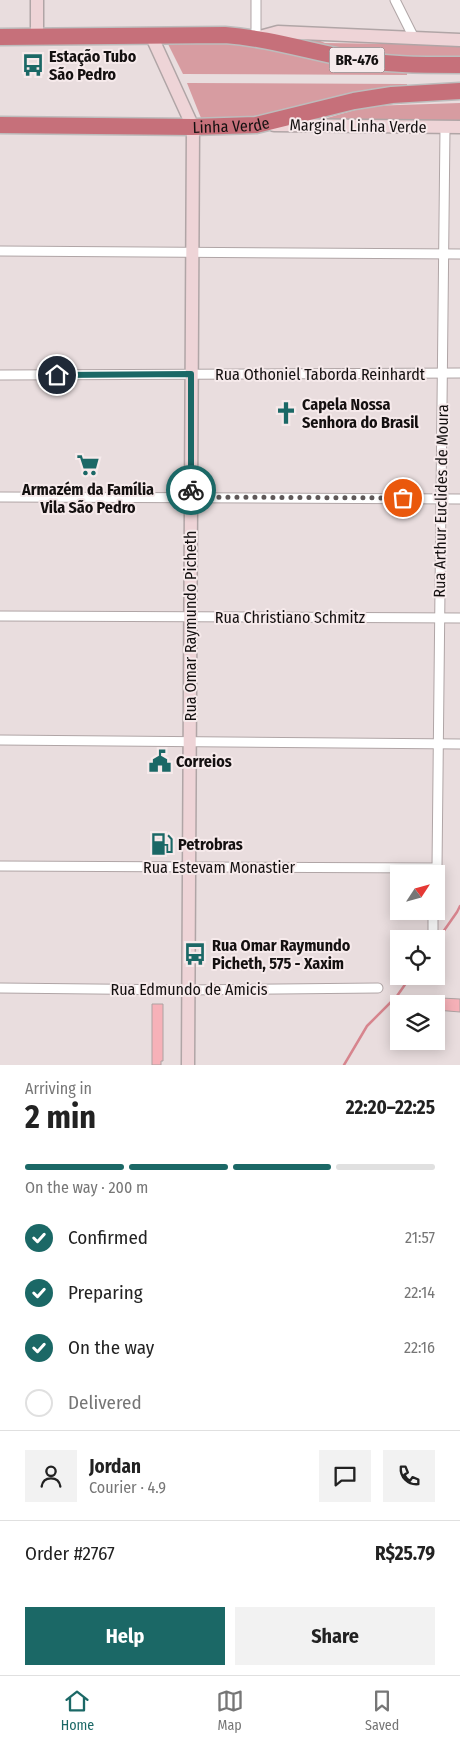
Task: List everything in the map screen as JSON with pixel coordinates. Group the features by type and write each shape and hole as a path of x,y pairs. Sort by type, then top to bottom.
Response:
{"highway":[{"name":"BR-476","path":"0,37 225,35 256,38 321,53 380,63 460,65"},
{"name":"Linha Verde","path":"0,125 193,127 256,125 354,100 392,95 460,92"}],"main road":[{"path":"37,0 37,36"},
{"path":"256,38 278,32 460,40"},
{"path":"151,35 193,127"},
{"name":"Marginal Linha Verde","path":"256,125 460,127"},
{"name":"Rua Omar Raymundo Picheth","path":"188,1065 193,127"}],"street":[{"path":"256,0 256,38"},
{"path":"395,0 414,38"},
{"name":"Rua Arthur Euclides de Moura","path":"436,865 446,128"},
{"path":"0,251 460,254"},
{"name":"Rua Othoniel Taborda Reinhardt","path":"0,375 460,373"},
{"path":"0,497 460,499"},
{"name":"Rua Christiano Schmitz","path":"0,616 460,618"},
{"path":"0,740 460,744"},
{"name":"Rua Estevam Monastier","path":"0,866 390,870"},
{"name":"Rua Edmundo de Amicis","path":"0,988 188,990 378,988"}],"shaded area":[{"path":"287,36 318,40 325,43 460,45 460,59 410,59 352,52"},
{"path":"242,43 407,71 407,75 183,74 168,44"},
{"path":"187,83 407,84 407,88 279,113 227,118 201,118"},
{"path":"460,103 460,121 320,120 369,106"}],"building":[{"path":"445,998 460,999 460,1012 445,1011"},
{"path":"152,1004 163,1004 163,1061 161,1061 161,1065 152,1065"}],"waterway":[{"path":"444,930 460,906"},
{"path":"344,1065 367,1026 397,996 405,985"}],"way so far":[{"path":"191,490 190,497 403,498"}],"place":[{"name":"Estação Tubo São Pedro","path":"33,65"},
{"name":"Capela Nossa Senhora do Brasil","path":"286,413"},
{"name":"Armazém da Família Vila São Pedro","path":"88,465"},
{"name":"Correios","path":"160,761"},
{"name":"Petrobras","path":"162,844"},
{"name":"Rua Omar Raymundo Picheth, 575 - Xaxim","path":"195,954"}],"route":[{"path":"57,375 191,374 191,490"}]}
